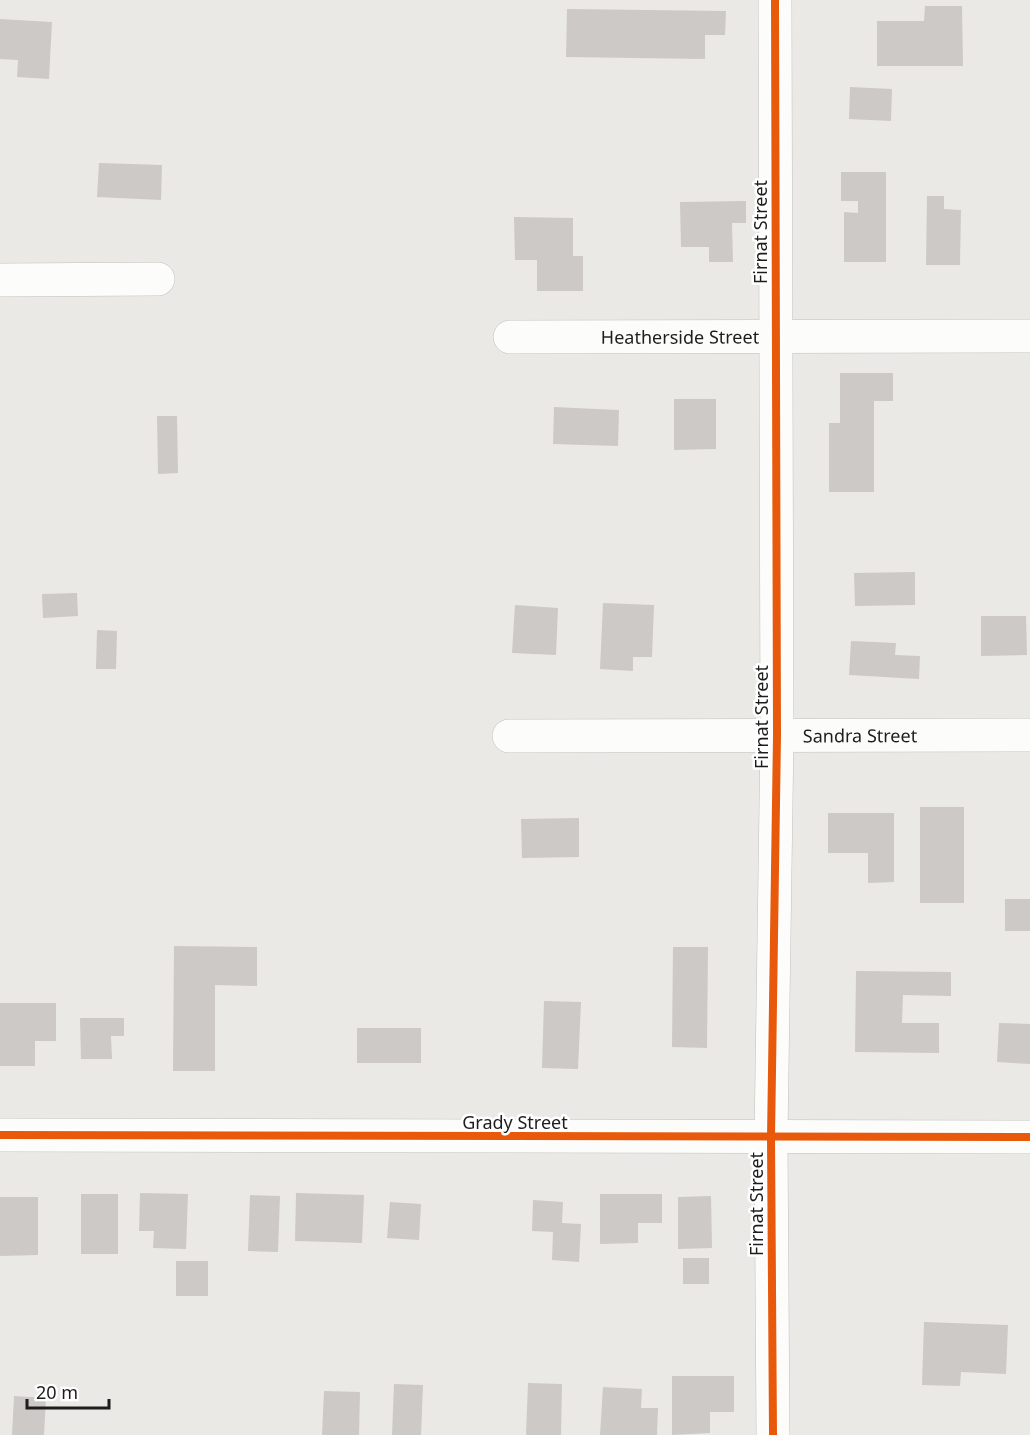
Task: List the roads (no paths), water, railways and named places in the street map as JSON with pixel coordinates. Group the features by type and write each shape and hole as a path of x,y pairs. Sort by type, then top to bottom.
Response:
{"street":[{"name":"Firnat Street","path":"773,1435 771,1138 777,736 775,0"},
{"path":"0,280 158,279"},
{"name":"Heatherside Street","path":"510,337 1030,336"},
{"name":"Sandra Street","path":"508,736 1030,735"},
{"name":"Grady Street","path":"0,1135 1030,1137"}]}
